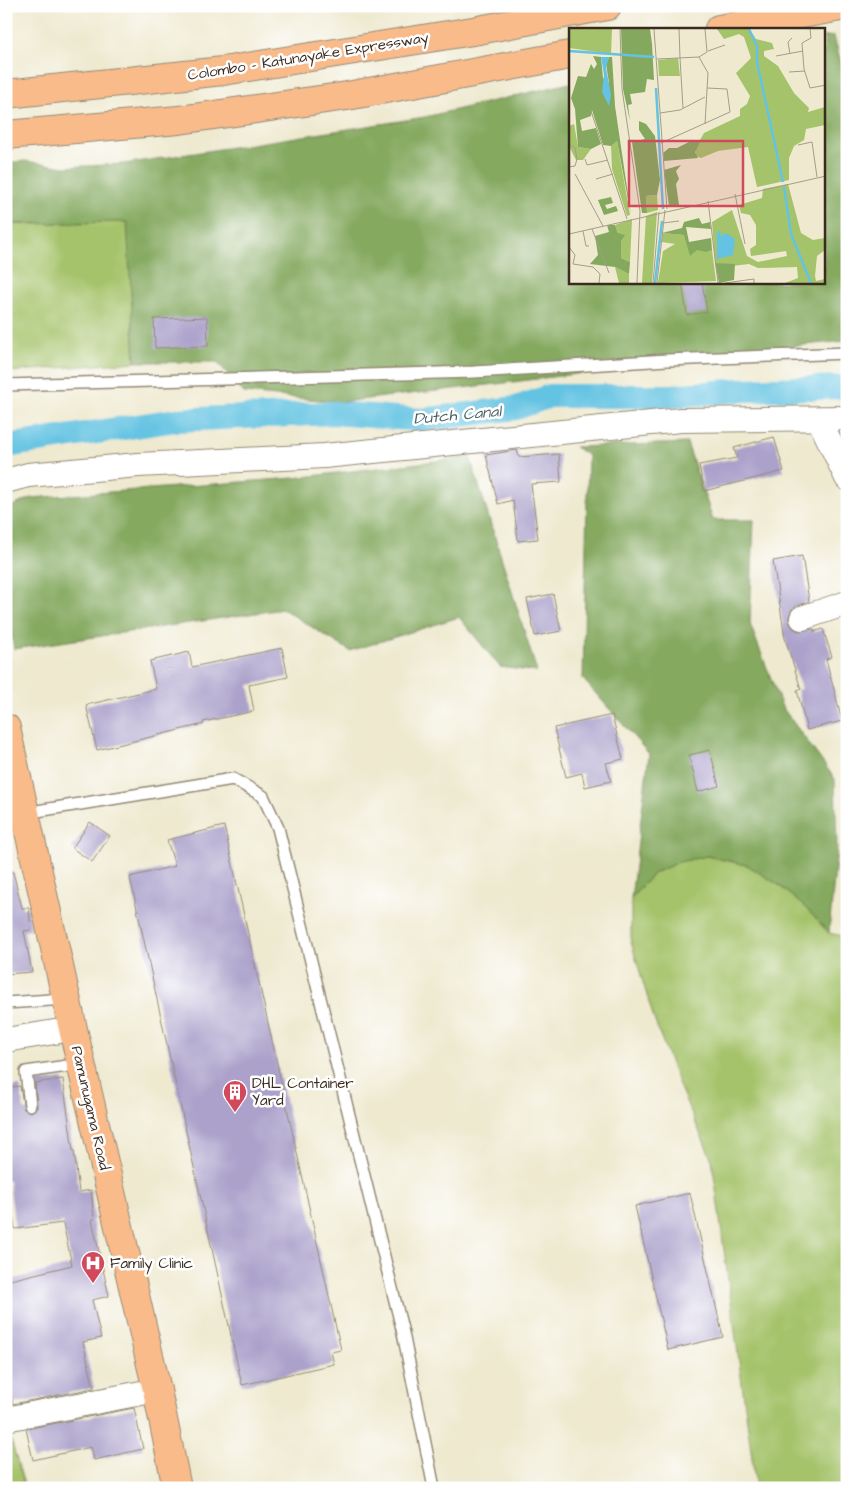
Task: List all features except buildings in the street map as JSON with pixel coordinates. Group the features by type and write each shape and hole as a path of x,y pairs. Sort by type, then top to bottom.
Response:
{"main road":[{"name":"Colombo - Katunayake Expressway","path":"6,94 223,71 472,31 607,6"},
{"path":"725,28 846,6"},
{"path":"6,135 179,120 347,96 569,55"},
{"name":"Pamunugama Road","path":"6,728 66,999 157,1390 177,1488"}],"street":[{"path":"6,481 28,476 138,466 324,456 681,420 819,420 847,418"},
{"path":"819,420 847,478"},
{"path":"802,618 847,603"},
{"path":"6,1040 73,1029"},
{"path":"6,1419 157,1390"}],"lane":[{"path":"6,385 474,372 667,360 847,353"},
{"path":"25,814 233,779 263,796 278,828 404,1333 434,1488"},
{"path":"6,1003 66,999"},
{"path":"30,1105 26,1072 81,1064"}],"green space":[{"path":"834,36 847,87 847,341 792,346 341,402 244,393 217,362 135,362 127,222 6,224 6,163 25,161 65,167 124,164 425,117 569,83 569,284 826,284 826,37"},
{"path":"128,221 135,362 6,372 6,225"},
{"path":"687,443 713,520 754,520 750,624 782,707 835,779 837,847 829,933 807,909 779,885 747,865 707,856 679,862 654,873 631,898 649,754 583,679 588,455 574,447"},
{"path":"470,457 537,672 500,667 459,617 350,651 283,609 14,649 6,600 6,509 31,498 294,478"},
{"path":"706,856 747,865 779,885 807,909 829,933 847,937 847,1488 756,1488 712,1160 681,1090 654,1019 631,942 631,898 654,873 679,862"},
{"path":"11,1440 25,1488 6,1488 6,1441"}],"waterway":[{"name":"Dutch Canal","path":"6,446 176,420 334,413 421,420 516,408 550,396 672,396 741,390 847,387"}],"place":[{"name":"DHL Container Yard","path":"235,1113"},
{"name":"Family Clinic","path":"93,1284"}]}
